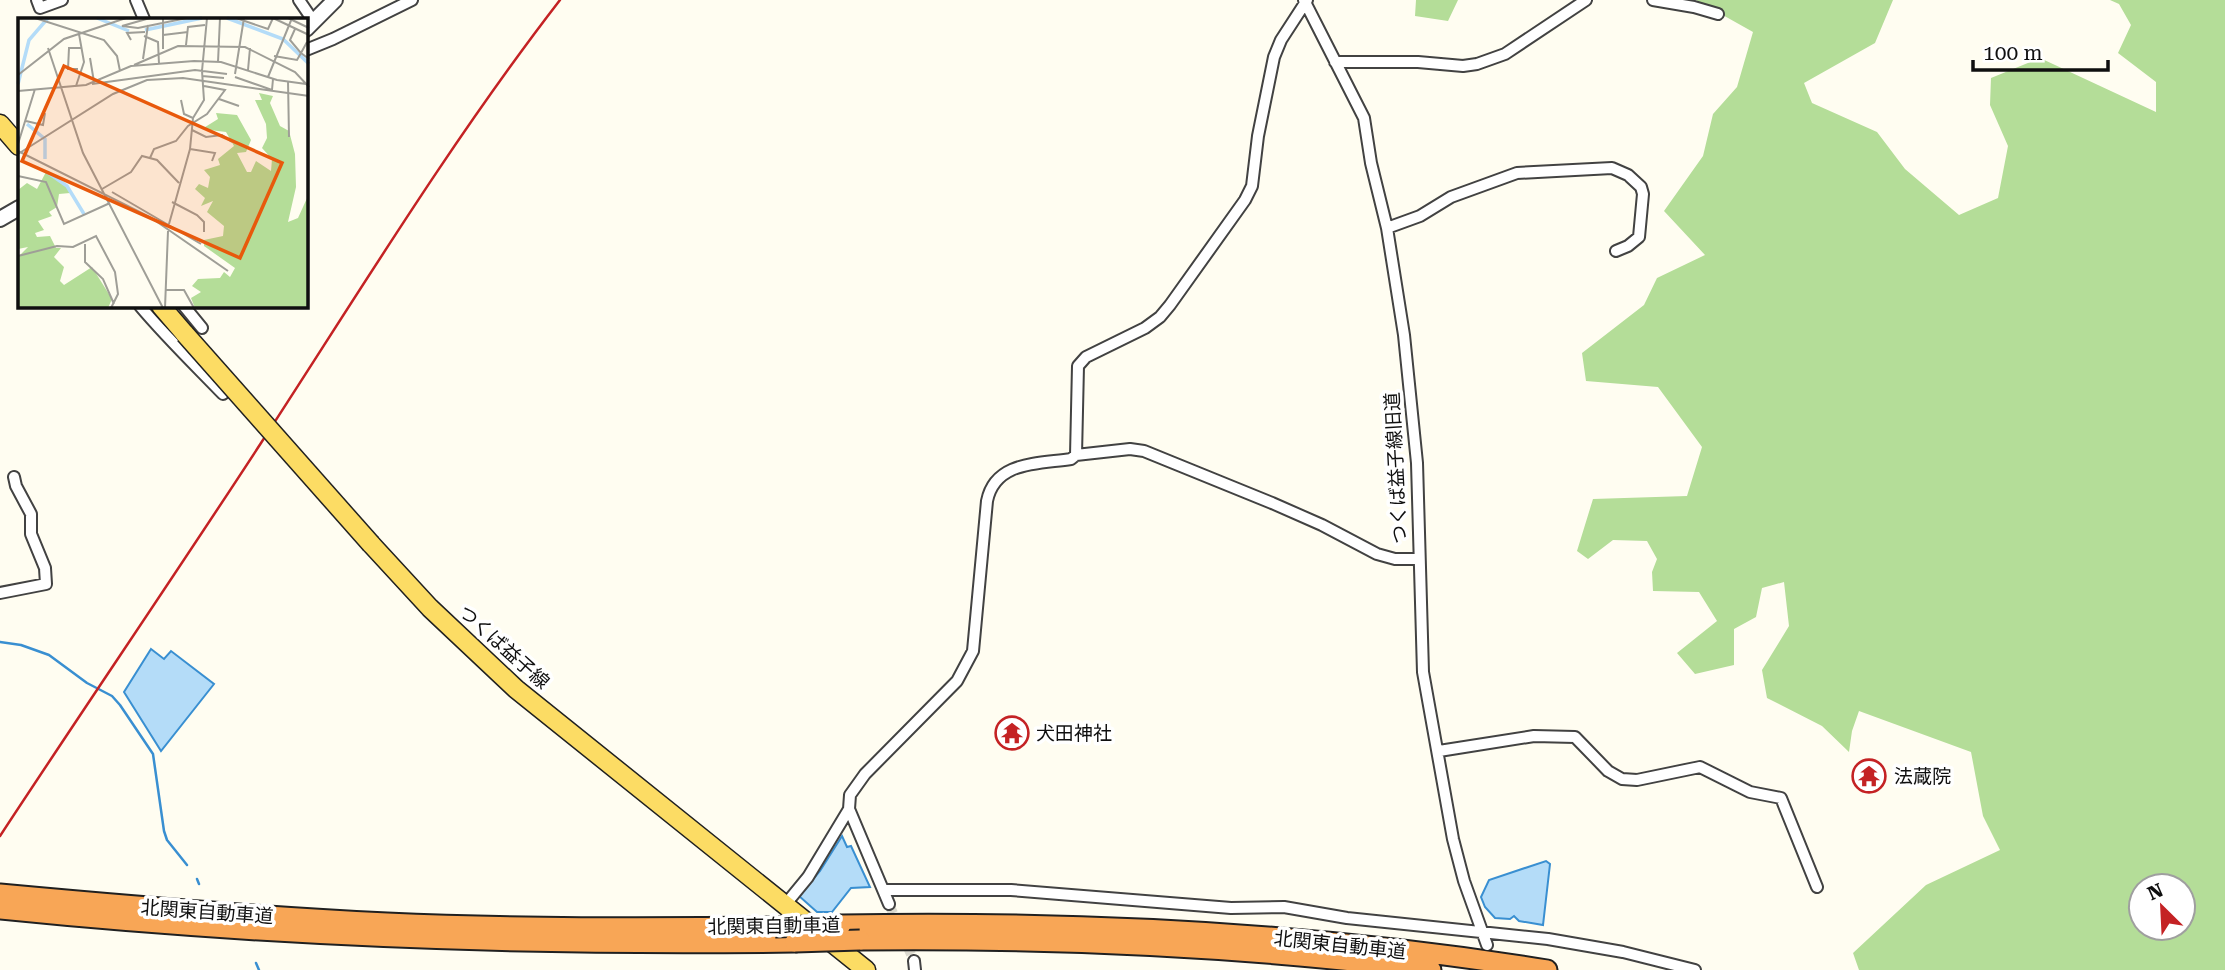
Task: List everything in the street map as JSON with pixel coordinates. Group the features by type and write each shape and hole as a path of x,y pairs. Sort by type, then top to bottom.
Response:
{"highway":[{"name":"北関東自動車道","path":"0,894 226,914 390,923 550,927 1032,925 1232,935 1413,952 1547,970"},
{"name":"北関東自動車道","path":"0,909 214,929 389,938 655,944 860,940 1149,945 1291,955 1431,970"}],"main road":[{"path":"0,124 18,145"},
{"name":"つくば益子線","path":"164,308 194,331 372,544 430,608 494,669 866,970"}],"street":[{"path":"37,0 40,8 62,0"},
{"path":"136,0 144,18"},
{"path":"299,0 307,18"},
{"path":"310,26 335,0"},
{"path":"308,49 412,0"},
{"path":"1335,62 1418,62 1463,66 1477,64 1505,54 1586,0"},
{"path":"1653,0 1718,14"},
{"path":"1076,455 1078,366 1086,357 1145,328 1160,317 1241,207 1252,186 1258,136 1275,57 1281,40 1305,1"},
{"name":"つくば益子線旧道","path":"1305,1 1364,118 1371,163 1387,228 1404,335 1416,463 1421,658 1453,839 1464,881 1487,945"},
{"path":"1387,228 1420,216 1451,197 1517,173 1612,168 1628,174 1641,187 1643,194 1639,237 1616,251"},
{"path":"0,219 18,209"},
{"path":"142,308 171,343 223,394"},
{"path":"185,308 194,331"},
{"path":"785,905 808,877 849,810 850,796 865,774 957,681 973,650 987,501 993,484 1008,470 1020,465 1071,459 1076,455 1130,449 1144,451 1264,499 1377,554 1395,559 1419,559"},
{"path":"0,593 46,584 45,568 31,534 30,514 14,477"},
{"path":"1439,751 1534,736 1575,737 1608,771 1622,779 1637,780 1700,767 1750,792 1781,798 1817,887"},
{"path":"849,810 889,904"},
{"path":"884,890 1011,890 1231,908 1284,907 1347,918 1548,939 1623,952 1695,970"}],"green space":[{"path":"1416,0 1458,0 1448,21 1415,16"},
{"path":"1696,0 1893,0 1875,43 1804,83 1812,103 1877,132 1905,169 1959,215 1998,198 2008,146 1990,105 1991,78 2040,58 2156,112 2156,82 2118,53 2131,25 2119,4 2110,0 2225,0 2225,970 1859,970 1853,953 1926,885 2000,850 1983,816 1971,752 1859,711 1849,752 1822,726 1767,698 1762,670 1789,626 1784,582 1762,588 1756,617 1734,629 1734,665 1695,674 1677,653 1717,621 1699,592 1653,591 1652,572 1657,559 1647,541 1613,540 1588,559 1577,551 1593,499 1687,496 1702,447 1658,387 1586,381 1582,353 1644,305 1657,278 1705,255 1664,211 1703,156 1713,114 1737,87 1753,32"}],"water":[{"path":"151,649 164,659 171,651 214,684 161,751 124,692"},
{"path":"842,836 847,847 851,846 870,887 851,888 832,912 817,912 799,896 820,871"},
{"path":"1546,861 1550,864 1543,925 1519,921 1514,916 1510,919 1495,918 1485,907 1481,897 1489,880"}],"waterway":[{"path":"0,642 21,645 49,655 87,683 112,696 120,705 153,754 164,831 167,840 187,865"},
{"path":"197,879 199,884"},
{"path":"256,963 259,970"}],"tunnel":[{"path":"889,904 914,961"}],"railway":[{"path":"0,836 229,492 443,163 560,0"}],"place":[{"name":"犬田神社","path":"1012,733"},
{"name":"法蔵院","path":"1869,776"}]}
